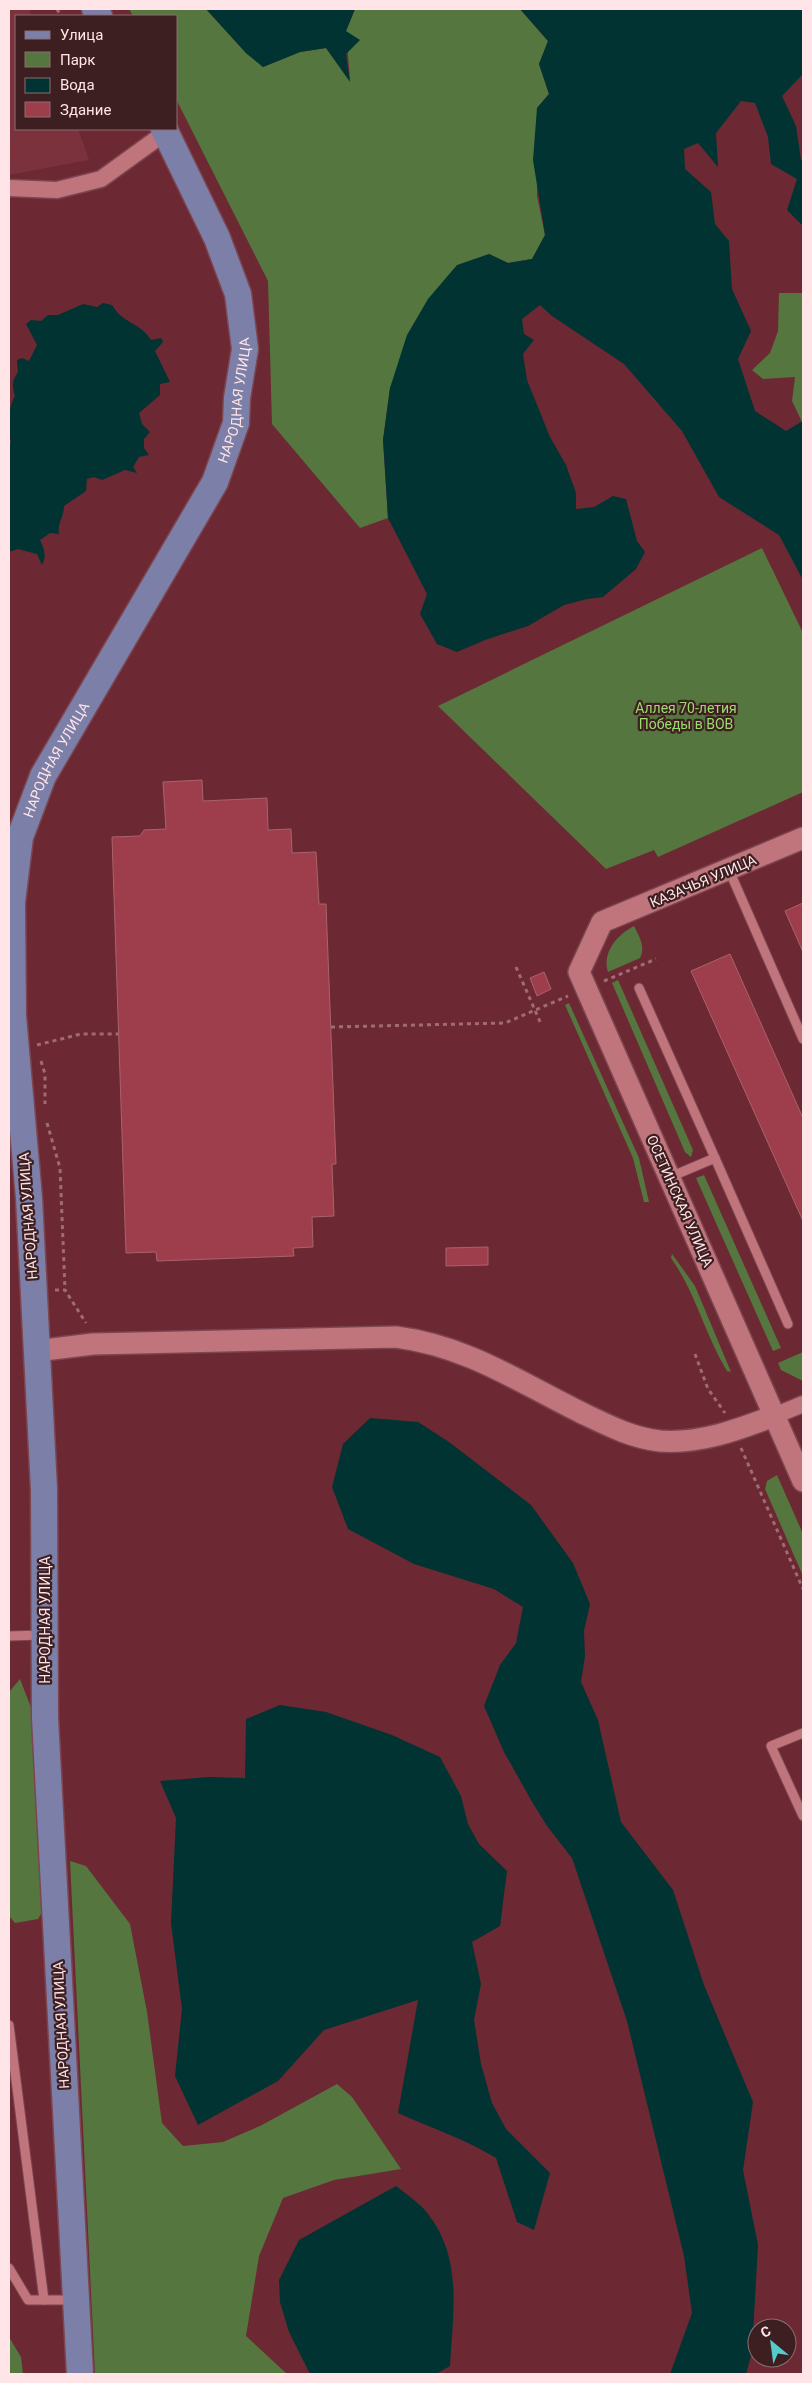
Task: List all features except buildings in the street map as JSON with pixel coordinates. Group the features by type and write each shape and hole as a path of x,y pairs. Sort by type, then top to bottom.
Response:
{"main road":[{"name":"НАРОДНАЯ УЛИЦА","path":"80,2374 45,1718 44,1489 29,1198 14,1096 12,902 20,837 42,776 215,482 236,423 237,398 245,350 238,294 217,238 165,130"}],"street":[{"path":"9,188 57,190 101,179 165,130"},
{"name":"КАЗАЧЬЯ УЛИЦА","path":"602,922 803,838"},
{"name":"ОСЕТИНСКАЯ УЛИЦА","path":"602,922 579,972 803,1481"},
{"path":"36,1351 93,1344 396,1337 420,1340 452,1349 496,1368 616,1429 666,1441 701,1439 733,1432 803,1404"}],"lane":[{"path":"729,870 803,1038"},
{"path":"639,988 788,1324"},
{"path":"670,1178 715,1158"},
{"path":"9,1636 45,1635"},
{"path":"803,1733 771,1746 803,1816"},
{"path":"9,2025 44,2300"},
{"path":"9,2268 28,2300 76,2300"}],"path":[{"path":"331,1027 505,1023 656,959"},
{"path":"516,968 541,1024"},
{"path":"36,1045 81,1034 118,1034"},
{"path":"34,1040 45,1074 45,1109"},
{"path":"45,1118 60,1168 65,1290 86,1323"},
{"path":"33,1290 65,1290"},
{"path":"695,1354 708,1389 727,1418"},
{"path":"741,1447 803,1589"}],"shaded area":[{"path":"9,9 29,9 32,15 15,15 15,130 78,130 89,160 9,175"}],"green space":[{"path":"129,9 206,9 246,53 263,67 300,52 326,48 350,80 346,31 355,9 520,9 548,41 539,64 549,94 537,108 537,196 545,235 532,259 508,263 489,254 390,388 383,440 388,518 360,528 272,424 268,281 178,103 178,15 132,15"},
{"path":"779,293 803,293 803,424 792,401 795,377 763,379 752,370 770,353 778,331"},
{"name":"Аллея 70-летия Победы в ВОВ","path":"762,548 803,633 803,792 658,857 654,850 606,869 438,706"},
{"path":"634,926 642,946 640,958 608,972 607,958 612,945 622,934"},
{"path":"618,980 693,1150 691,1157 685,1152 612,983"},
{"path":"569,1003 639,1158 649,1202 644,1202 633,1158 565,1005"},
{"path":"704,1175 781,1348 773,1351 696,1178"},
{"path":"672,1254 695,1286 731,1372 727,1371 712,1343 687,1285 671,1258"},
{"path":"803,1352 803,1381 781,1370 778,1363"},
{"path":"777,1475 803,1534 803,1576 765,1489 767,1481"},
{"path":"20,1679 32,1710 45,1907 38,1919 15,1923 9,1916 9,1692"},
{"path":"70,1861 86,1866 130,1924 147,2012 162,2123 183,2146 223,2142 260,2126 337,2084 352,2097 401,2169 334,2180 283,2198 259,2256 246,2336 287,2374 95,2374"},
{"path":"9,2337 21,2357 23,2374 9,2374"}],"water":[{"path":"206,9 355,9 346,31 360,40 346,54 350,82 326,48 300,52 263,67 246,53"},
{"path":"520,9 803,9 803,74 782,96 796,126 801,160 803,161 803,226 787,210 797,179 771,164 768,137 755,103 741,101 716,133 718,167 698,143 684,149 685,169 711,192 715,224 729,241 732,289 751,331 738,359 755,411 786,431 801,422 803,424 803,580 779,535 719,497 682,431 624,364 552,316 540,305 522,319 524,334 534,340 523,354 527,380 550,437 566,465 576,493 576,509 594,507 613,496 626,499 637,541 645,552 636,569 603,597 564,605 528,626 485,640 457,652 437,644 420,614 427,594 388,518 383,440 390,388 407,335 428,299 457,265 489,254 508,263 532,259 545,235 533,160 537,108 549,94 539,64 548,41"},
{"path":"103,303 112,305 121,316 147,334 151,340 161,338 163,342 155,351 170,382 160,384 160,395 139,413 142,424 150,432 144,439 144,448 149,455 139,457 133,467 137,473 125,470 102,480 94,477 87,479 86,491 64,506 59,534 50,533 40,540 45,555 42,565 37,554 18,549 9,552 9,447 11,441 8,425 15,396 13,383 18,372 17,360 22,358 29,361 37,345 26,324 31,320 41,321 48,315 58,315 83,304 97,307"},
{"path":"370,1418 418,1422 449,1442 531,1505 573,1563 590,1604 584,1631 585,1656 581,1682 598,1720 621,1822 673,1890 704,1985 753,2102 743,2170 758,2245 754,2318 747,2318 748,2368 746,2374 670,2374 692,2313 684,2256 627,2021 572,1858 547,1826 531,1800 504,1752 484,1706 500,1665 516,1643 523,1607 494,1589 414,1564 348,1529 332,1487 343,1444"},
{"path":"280,1705 326,1712 392,1735 440,1757 461,1796 468,1824 479,1844 507,1871 500,1926 472,1942 481,1984 474,2020 481,2064 492,2103 506,2129 550,2173 534,2230 517,2222 496,2158 460,2139 398,2113 418,2000 324,2030 278,2081 198,2125 175,2076 182,2009 171,1923 176,1818 160,1781 209,1777 245,1778 246,1719"},
{"path":"396,2186 423,2208 436,2226 445,2244 453,2283 454,2304 450,2366 436,2374 310,2374 289,2332 280,2302 279,2280 299,2240"}]}
